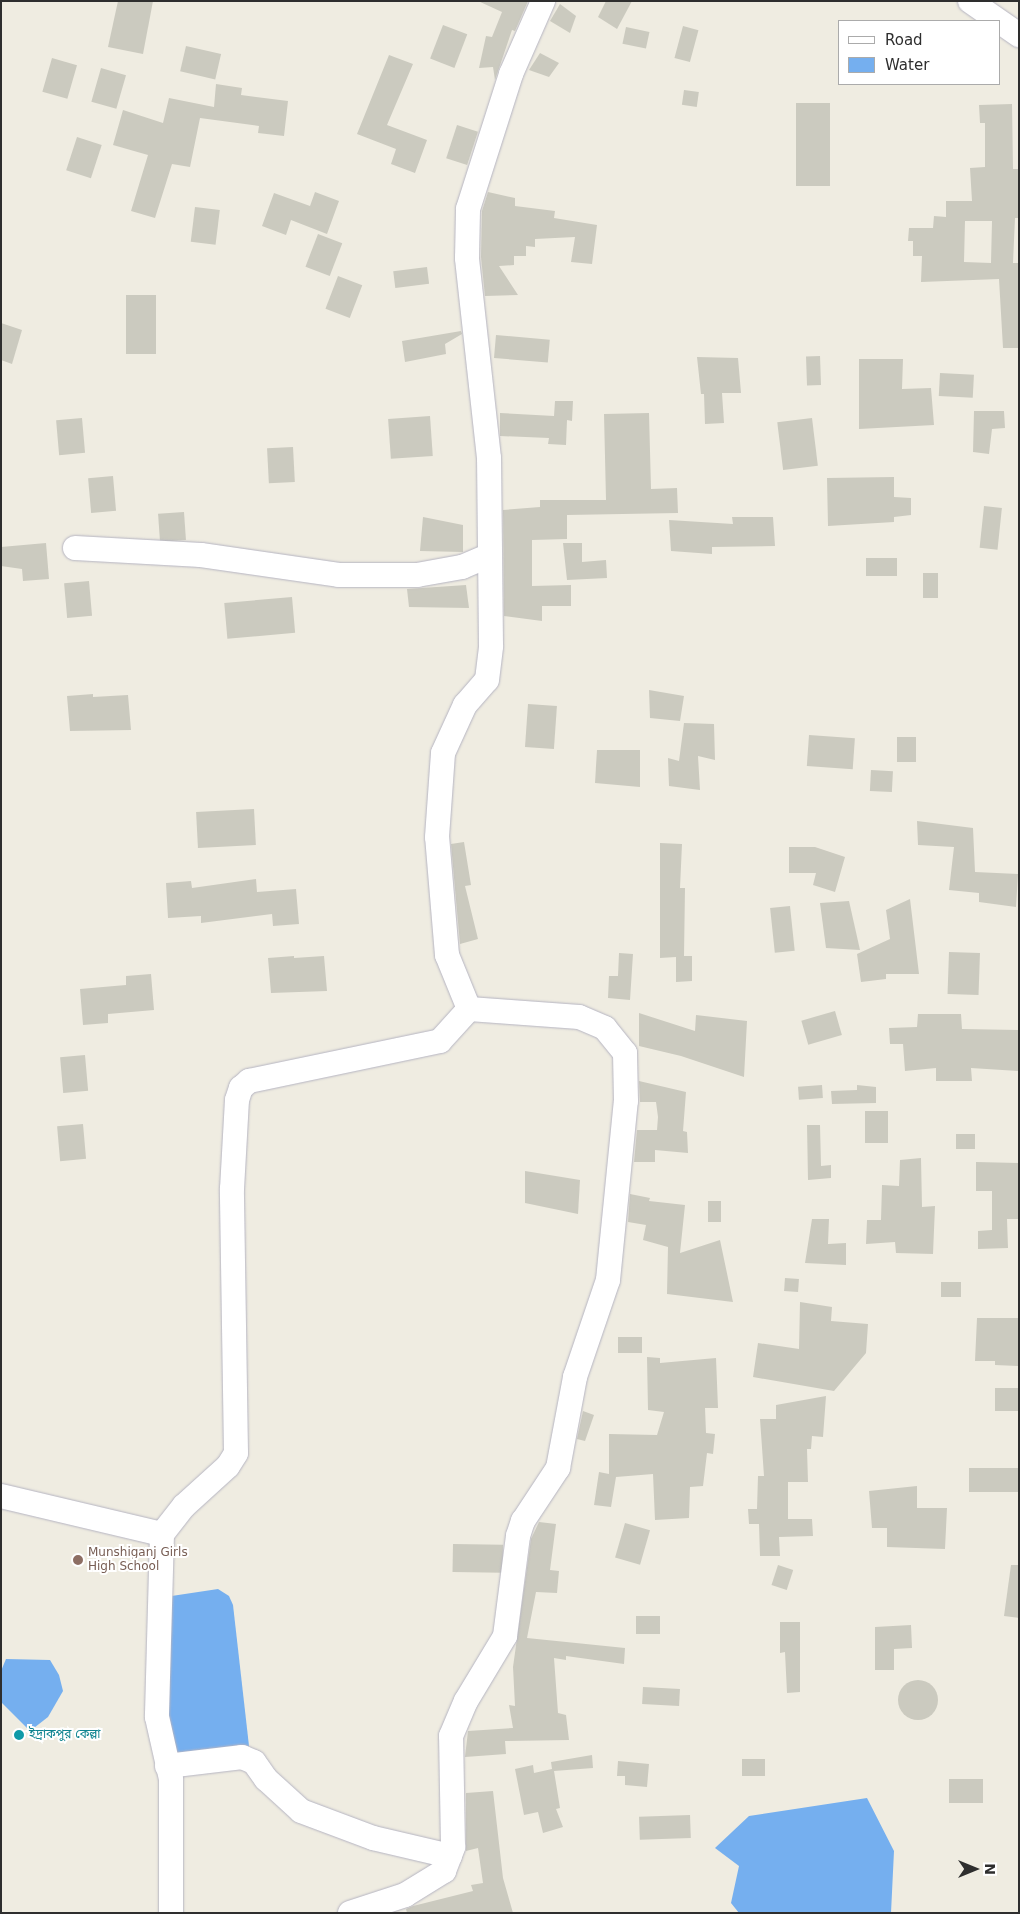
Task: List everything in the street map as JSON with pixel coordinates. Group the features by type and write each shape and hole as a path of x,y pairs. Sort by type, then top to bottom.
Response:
{"street":[{"path":"469,1009 448,955 437,837 438,783 443,753 465,705 487,680 491,646 489,458 467,258 468,209 511,74 543,1"},
{"path":"970,1 997,20"},
{"path":"1000,22 1019,35"},
{"path":"75,548 201,555 339,575 417,575 462,567 490,555"},
{"path":"171,1913 171,1779 156,1717 162,1534 184,1506 228,1466 236,1453 232,1189 237,1100 241,1088 249,1081 440,1040 469,1009"},
{"path":"350,1913 407,1904 444,1872 452,1847 451,1736 466,1701 505,1636 523,1521 558,1468 575,1378 608,1280 626,1101 625,1053 605,1028 579,1017 469,1009"},
{"path":"1,1496 162,1534"},
{"path":"168,1766 242,1757 254,1762 271,1784 300,1811 374,1838 450,1856"}],"water":[{"path":"218,1589 229,1596 233,1605 249,1746 245,1751 174,1755 160,1700 165,1597"},
{"path":"6,1659 50,1660 59,1675 63,1691 48,1717 30,1731 1,1702 1,1671"},
{"path":"867,1798 894,1851 891,1913 739,1913 731,1903 739,1866 715,1848 749,1816"}],"building":[{"path":"118,1 153,1 143,54 108,47"},
{"path":"478,1 528,1 515,31 512,30 495,80 493,67 479,68 486,36 492,37 502,12"},
{"path":"606,1 632,1 617,29 598,17"},
{"path":"560,4 576,16 570,33 550,21"},
{"path":"443,25 467,34 454,68 430,59"},
{"path":"683,26 698,30 690,62 674,58"},
{"path":"626,27 649,32 646,49 622,44"},
{"path":"186,46 221,54 215,79 180,71"},
{"path":"540,53 559,63 549,77 529,70"},
{"path":"389,55 413,64 387,125 427,140 415,173 391,164 396,149 357,134"},
{"path":"52,58 77,65 67,99 42,92"},
{"path":"101,68 126,75 116,109 91,102"},
{"path":"216,84 242,88 241,95 288,101 284,136 258,133 259,126 200,118 190,167 172,164 155,218 131,211 148,155 113,145 123,110 163,123 169,98 214,107"},
{"path":"684,90 699,92 697,107 682,105"},
{"path":"796,103 830,103 830,186 796,186"},
{"path":"1012,104 1013,169 1019,169 1019,218 1015,218 1013,263 1019,263 1019,348 1003,348 999,279 921,282 922,256 913,256 913,241 908,241 909,228 933,228 934,216 946,217 946,201 972,201 970,168 985,167 985,123 980,123 979,105","holes":["965,221 992,221 991,263 964,262"]},
{"path":"457,125 478,132 467,165 446,158"},
{"path":"77,137 102,145 91,178 66,170"},
{"path":"315,192 339,201 327,234 291,220 286,235 262,226 274,193 310,206"},
{"path":"488,192 515,198 515,206 555,211 554,218 597,225 592,264 571,262 575,237 535,239 535,247 526,246 526,256 514,256 514,265 499,266 518,295 485,296 481,257 482,211"},
{"path":"195,207 220,210 216,245 191,242"},
{"path":"318,234 342,243 330,276 305,267"},
{"path":"427,267 429,284 395,288 393,271"},
{"path":"338,276 362,285 350,318 325,309"},
{"path":"126,295 156,295 156,354 126,354"},
{"path":"1,323 22,330 12,364 1,360"},
{"path":"461,331 462,334 445,344 446,354 405,362 402,341"},
{"path":"496,335 550,340 548,363 494,358"},
{"path":"806,356 820,356 821,385 807,385"},
{"path":"697,357 738,358 741,393 722,393 724,423 705,424 704,394 701,394"},
{"path":"859,359 903,359 902,389 931,388 934,425 859,429"},
{"path":"940,373 974,375 973,398 939,396"},
{"path":"555,401 573,401 572,421 567,420 566,445 548,444 549,438 500,436 500,413 554,416"},
{"path":"974,411 1004,411 1005,428 992,429 989,454 973,452"},
{"path":"649,413 651,489 677,488 678,513 567,515 567,539 532,540 532,586 571,585 571,606 542,606 542,621 504,616 503,510 540,507 540,500 606,500 604,414"},
{"path":"430,416 433,456 391,459 388,419"},
{"path":"82,418 85,453 59,455 56,420"},
{"path":"812,418 818,466 783,470 777,422"},
{"path":"293,447 295,482 269,483 267,448"},
{"path":"113,476 116,511 91,513 88,478"},
{"path":"894,477 894,497 911,498 911,515 894,517 894,522 828,526 827,478"},
{"path":"984,506 1002,508 998,550 980,548"},
{"path":"184,512 186,540 160,542 158,514"},
{"path":"423,517 463,525 463,552 420,551"},
{"path":"732,517 773,517 775,546 712,547 712,554 671,551 669,520 733,524"},
{"path":"46,543 49,579 23,581 22,569 1,566 1,547"},
{"path":"563,543 582,543 582,562 606,560 607,578 567,580"},
{"path":"866,558 897,558 897,576 866,576"},
{"path":"923,573 938,573 938,598 923,598"},
{"path":"89,581 92,616 67,618 64,583"},
{"path":"466,585 469,608 409,607 407,589"},
{"path":"292,597 295,633 227,639 224,603"},
{"path":"649,690 684,696 680,721 650,718"},
{"path":"93,694 93,697 128,695 131,730 70,731 67,696"},
{"path":"528,704 557,706 554,749 525,747"},
{"path":"684,723 714,724 715,760 698,756 700,790 669,786 668,758 679,761"},
{"path":"809,735 855,738 853,769 807,766"},
{"path":"897,737 916,737 916,762 897,762"},
{"path":"597,750 640,750 640,787 595,783"},
{"path":"871,770 893,771 892,792 870,791"},
{"path":"254,809 256,845 198,848 196,812"},
{"path":"917,821 973,828 975,872 1018,874 1016,907 979,902 979,893 949,890 954,847 918,845"},
{"path":"464,842 471,885 465,886 478,939 460,944 451,844"},
{"path":"660,843 682,844 680,888 685,888 684,956 692,956 692,981 676,982 676,957 660,958"},
{"path":"789,847 815,847 845,857 835,892 813,885 816,873 789,873"},
{"path":"256,879 257,892 296,889 299,924 273,926 272,914 201,923 201,916 168,918 166,883 191,881 192,888"},
{"path":"910,899 919,974 886,974 886,979 861,982 857,954 890,939 886,910"},
{"path":"849,901 860,950 826,948 820,903"},
{"path":"790,906 795,951 775,953 770,908"},
{"path":"949,952 980,953 979,995 948,994"},
{"path":"619,953 633,954 630,1000 608,998 609,976 618,976"},
{"path":"294,956 294,958 324,956 327,991 271,993 268,958"},
{"path":"151,974 154,1010 108,1014 108,1023 83,1025 80,989 126,985 126,976"},
{"path":"835,1011 842,1035 808,1045 801,1021"},
{"path":"639,1013 695,1031 696,1015 747,1021 744,1077 681,1056 639,1046"},
{"path":"918,1014 961,1014 962,1029 1019,1030 1019,1071 971,1068 972,1081 936,1081 936,1068 905,1071 903,1044 890,1044 889,1028 917,1027"},
{"path":"85,1055 88,1091 63,1093 60,1057"},
{"path":"639,1081 686,1092 683,1131 687,1132 688,1153 655,1150 655,1162 634,1162 637,1130 657,1130 658,1117 656,1102 640,1102"},
{"path":"822,1085 823,1098 799,1100 798,1087"},
{"path":"857,1085 876,1087 876,1103 832,1104 831,1091 857,1090"},
{"path":"865,1111 888,1111 888,1143 865,1143"},
{"path":"83,1124 86,1159 60,1161 57,1126"},
{"path":"807,1125 820,1125 821,1166 831,1165 831,1178 808,1180"},
{"path":"956,1134 975,1134 975,1149 956,1149"},
{"path":"921,1158 922,1207 935,1206 933,1254 896,1253 895,1242 866,1244 867,1220 881,1220 882,1185 899,1186 900,1160"},
{"path":"976,1162 1019,1163 1019,1219 1007,1219 1008,1248 978,1249 978,1231 992,1230 992,1191 976,1191"},
{"path":"525,1171 580,1180 578,1214 525,1203"},
{"path":"630,1194 650,1198 649,1201 685,1205 680,1253 720,1240 733,1302 667,1294 668,1247 643,1240 646,1225 628,1222"},
{"path":"708,1201 721,1201 721,1222 708,1222"},
{"path":"812,1219 829,1219 828,1244 846,1243 846,1265 805,1263"},
{"path":"785,1278 799,1279 798,1292 784,1291"},
{"path":"941,1282 961,1282 961,1297 941,1297"},
{"path":"800,1302 832,1307 831,1321 868,1324 866,1353 834,1391 753,1377 758,1343 799,1349"},
{"path":"977,1318 1019,1318 1019,1366 995,1365 995,1361 975,1361"},
{"path":"618,1337 642,1337 642,1353 618,1353"},
{"path":"647,1357 660,1358 660,1363 716,1358 718,1408 705,1408 706,1433 715,1434 713,1454 707,1453 703,1486 690,1487 689,1518 655,1520 653,1474 616,1477 611,1507 594,1505 599,1472 609,1474 609,1434 657,1435 664,1412 648,1410"},
{"path":"995,1388 1019,1388 1019,1411 995,1411"},
{"path":"826,1396 823,1437 812,1436 811,1449 807,1449 808,1482 788,1482 788,1519 812,1519 813,1536 779,1537 780,1556 760,1556 759,1524 749,1524 748,1509 757,1509 758,1476 764,1476 760,1419 776,1419 776,1405"},
{"path":"583,1411 594,1415 585,1441 577,1439"},
{"path":"969,1468 1019,1468 1019,1492 969,1492"},
{"path":"917,1486 917,1508 947,1508 945,1549 887,1547 887,1528 872,1528 869,1491"},
{"path":"539,1522 556,1524 550,1570 559,1571 557,1593 536,1592 527,1638 625,1648 624,1664 566,1656 566,1660 554,1658 558,1713 566,1715 569,1740 505,1741 506,1754 465,1757 468,1731 513,1728 509,1705 515,1706 513,1667 531,1539"},
{"path":"625,1523 650,1530 640,1565 615,1558"},
{"path":"453,1544 503,1545 503,1573 453,1572"},
{"path":"778,1565 793,1570 787,1590 772,1585"},
{"path":"1011,1565 1019,1565 1019,1618 1004,1616"},
{"path":"636,1616 660,1616 660,1634 636,1634"},
{"path":"780,1622 800,1622 800,1692 787,1693 785,1652 780,1653"},
{"path":"911,1625 912,1648 894,1649 894,1670 875,1670 875,1627"},
{"path":"922,1680 929,1683 935,1689 938,1700 937,1708 929,1717 922,1720 914,1720 907,1717 899,1708 898,1696 901,1689 910,1681"},
{"path":"643,1687 680,1689 679,1706 642,1704"},
{"path":"592,1755 593,1768 554,1771 560,1808 556,1809 563,1827 543,1833 538,1812 524,1815 515,1769 533,1765 534,1773 552,1769 551,1762"},
{"path":"742,1759 765,1759 765,1776 742,1776"},
{"path":"618,1761 649,1764 647,1787 625,1785 625,1776 617,1776"},
{"path":"949,1779 983,1779 983,1803 949,1803"},
{"path":"493,1791 503,1878 513,1913 407,1913 406,1909 413,1906 473,1891 471,1885 483,1883 478,1848 466,1851 466,1793"},
{"path":"690,1815 691,1838 640,1840 639,1817"}],"place":[{"name":"Munshiganj Girls High School","path":"78,1560"},
{"name":"ইদ্রাকপুর কেল্লা","path":"19,1735"}]}
